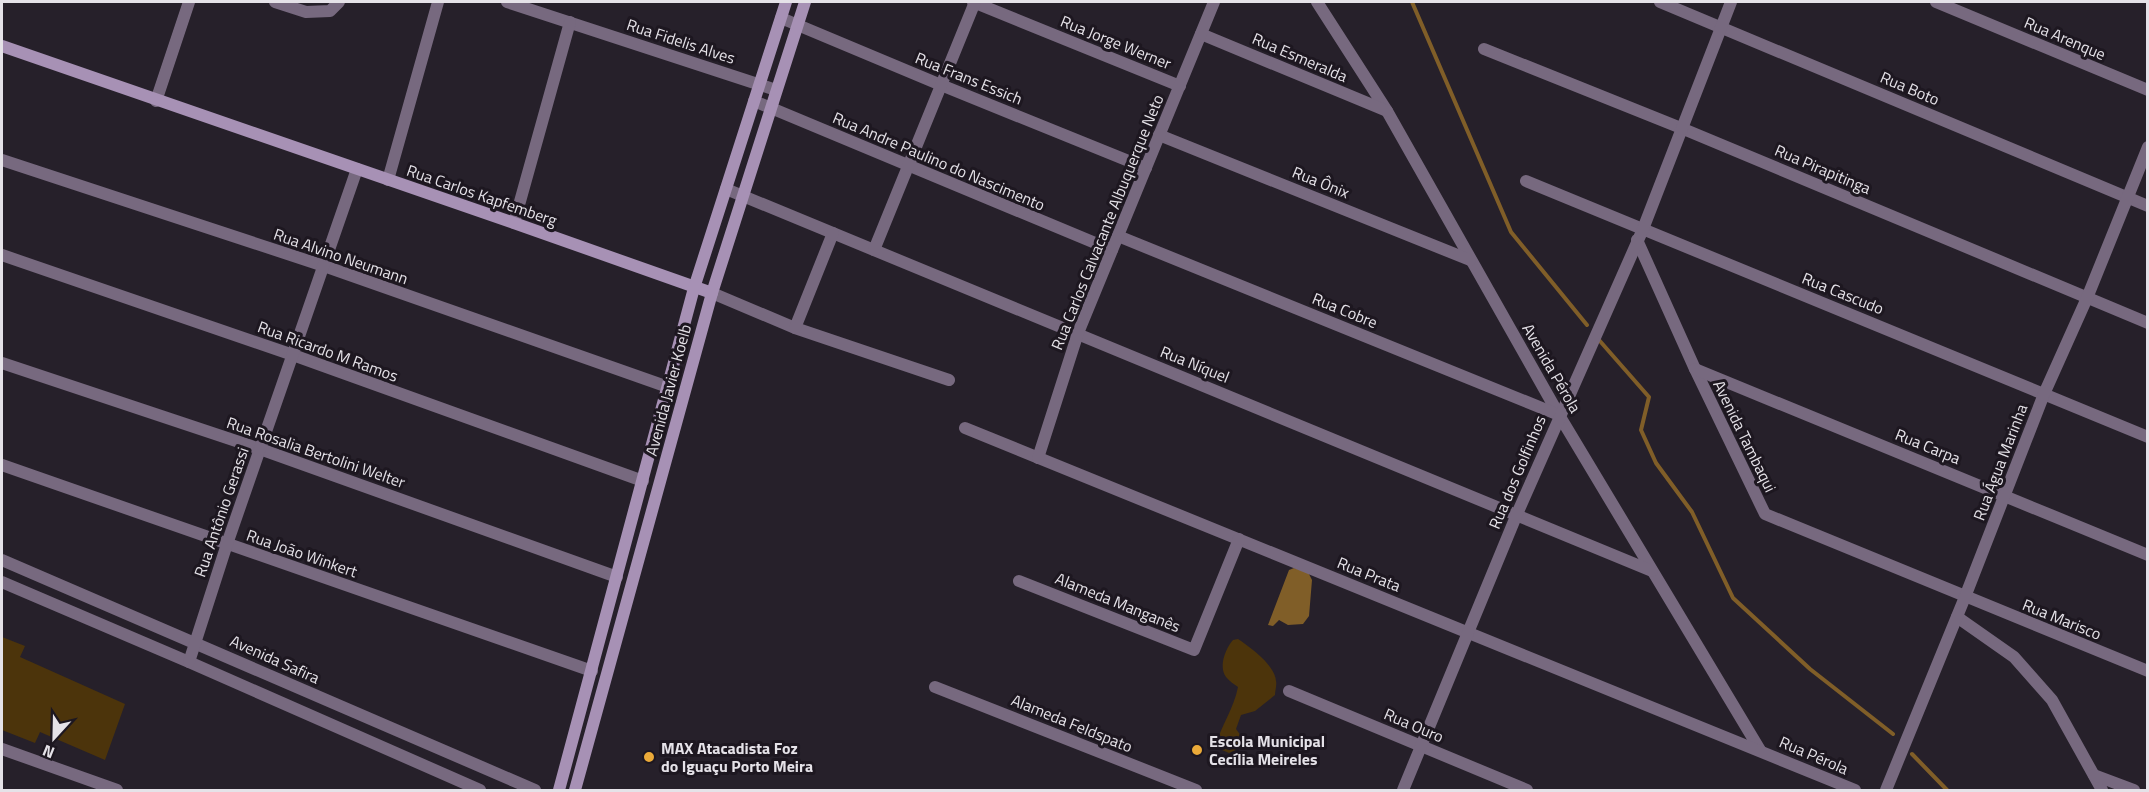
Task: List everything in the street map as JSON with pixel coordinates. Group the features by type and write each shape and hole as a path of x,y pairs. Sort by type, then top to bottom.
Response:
{"street":[{"path":"156,101 189,2"},
{"path":"275,2 306,12 330,11 339,2"},
{"path":"388,180 438,2"},
{"name":"Rua Fidelis Alves","path":"507,2 776,90"},
{"name":"Avenida Javier Koelb","path":"558,790 694,288 786,2"},
{"name":"Avenida Javier Koelb","path":"575,790 712,293 805,2"},
{"path":"874,250 974,2"},
{"name":"Rua Jorge Werner","path":"974,2 1180,86"},
{"name":"Avenida Pérola","path":"1317,2 1387,111 1559,415 1760,750"},
{"name":"Rua Boto","path":"1660,2 2148,206"},
{"name":"Rua dos Golfinhos","path":"1403,790 1516,514 1640,234 1731,2"},
{"name":"Rua Arenque","path":"1936,2 2148,90"},
{"name":"Rua Carlos Calvacante Albuquerque Neto","path":"1038,458 1078,333 1201,34 1209,3"},
{"name":"Rua Frans Essich","path":"781,18 1146,168"},
{"path":"514,223 570,21"},
{"name":"Rua Esmeralda","path":"1201,34 1387,111"},
{"name":"Rua Carlos Kapfemberg","path":"2,46 514,223 712,293 795,328 949,380"},
{"name":"Rua Pirapitinga","path":"1484,49 1681,128 2148,323"},
{"name":"Rua Andre Paulino do Nascimento","path":"754,101 1112,250"},
{"name":"Rua Ônix","path":"1159,135 1470,260"},
{"name":"Rua Água Marinha","path":"1886,790 1965,597 2044,394 2087,298 2148,147"},
{"name":"Rua Alvino Neumann","path":"2,160 324,266 668,387"},
{"name":"Rua Antônio Gerassi","path":"189,662 227,544 357,169"},
{"name":"Rua Cascudo","path":"1526,181 1640,234 2148,437"},
{"name":"Rua Níquel","path":"726,189 1652,571"},
{"path":"795,328 833,233"},
{"name":"Avenida Tambaqui","path":"1640,234 1695,369 1765,514 1965,597"},
{"name":"Rua Cobre","path":"1118,236 1559,415"},
{"name":"Rua Ricardo M Ramos","path":"2,255 293,355 643,481"},
{"name":"Rua Rosalia Bertolini Welter","path":"2,363 260,449 617,577"},
{"name":"Rua Carpa","path":"1695,369 2148,555"},
{"name":"Rua Prata","path":"965,428 1760,750"},
{"name":"Rua João Winkert","path":"2,465 592,671"},
{"name":"Alameda Manganês","path":"1019,581 1194,650 1239,539"},
{"name":"Avenida Safira","path":"2,560 535,790"},
{"path":"2,582 480,790"},
{"name":"Rua Marisco","path":"1965,597 2148,671"},
{"path":"1957,617 2014,657 2052,700 2102,790"},
{"name":"Alameda Feldspato","path":"935,687 1196,790"},
{"name":"Rua Ouro","path":"1289,691 1527,790"},
{"path":"2,749 117,790"},
{"name":"Rua Pérola","path":"1760,750 1855,790"},
{"path":"2094,775 2134,790"}],"shaded area":[{"path":"1294,568 1308,572 1312,580 1309,616 1303,624 1288,625 1279,620 1273,626 1268,625 1289,570"},
{"path":"2,637 25,646 20,657 125,704 105,760 40,732 35,743 2,730"},
{"path":"1238,639 1267,663 1275,675 1276,686 1275,695 1255,711 1241,715 1236,729 1244,740 1238,749 1229,753 1215,747 1238,687 1226,677 1223,668 1228,648 1233,640"}],"waterway":[{"path":"1412,2 1511,232 1587,325"},
{"path":"1599,340 1649,397 1641,430 1656,463 1692,512 1733,598 1810,669 1893,734"},
{"path":"1912,754 1947,790"}],"place":[{"name":"Escola Municipal Cecília Meireles","path":"1197,750"},
{"name":"MAX Atacadista Foz do Iguaçu Porto Meira","path":"649,757"}]}
